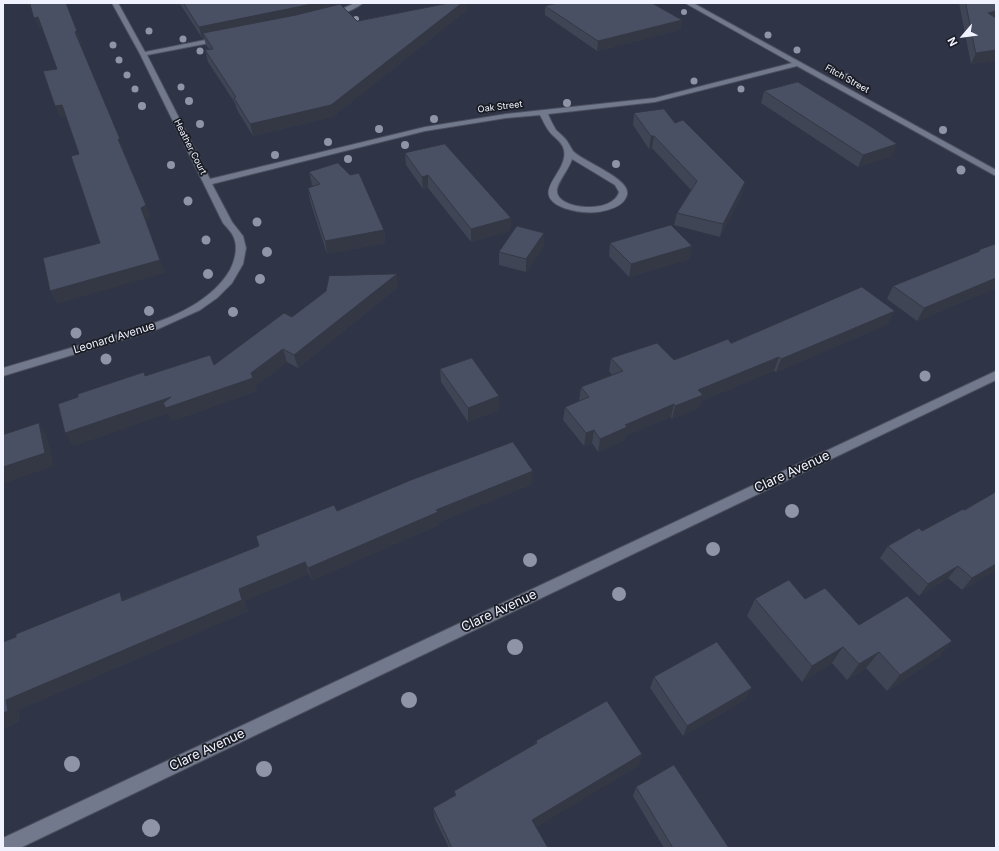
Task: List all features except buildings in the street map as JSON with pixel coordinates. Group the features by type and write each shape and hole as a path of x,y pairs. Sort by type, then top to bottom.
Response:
{"street":[{"name":"Heather Court","path":"115,3 143,54 228,223 239,237 241,247 240,258 236,269 230,280 219,291"},
{"path":"326,16 349,9 360,3"},
{"name":"Fitch Street","path":"688,3 996,173"},
{"path":"143,54 228,37"},
{"name":"Oak Street","path":"208,182 425,129 481,119 655,100 797,64"},
{"path":"543,112 553,131 564,141 568,151 589,167 615,180 622,187 623,195 619,202 610,207 597,210 583,210 570,207 560,202 554,194 553,187 564,170 568,151"},
{"name":"Leonard Avenue","path":"3,372 172,320 201,305 219,291"},
{"name":"Clare Avenue","path":"3,846 996,375"}]}
